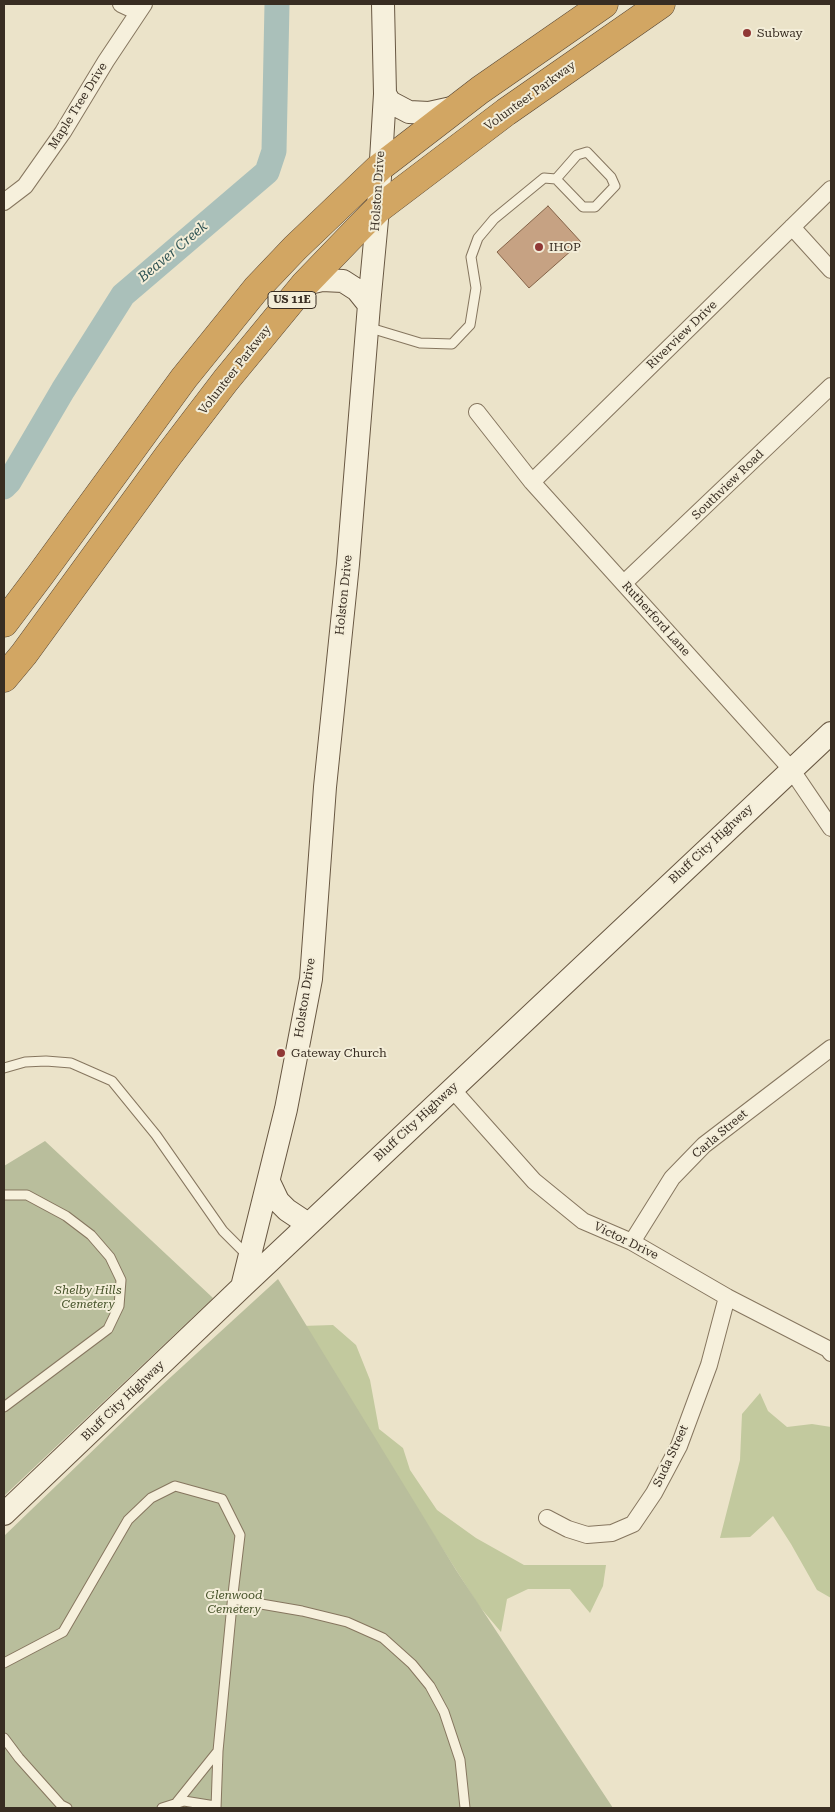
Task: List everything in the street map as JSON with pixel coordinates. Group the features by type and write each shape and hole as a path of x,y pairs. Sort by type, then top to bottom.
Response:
{"highway":[{"name":"US 11E","path":"4,623 218,334 256,289 295,248 380,167 457,107 604,4"},
{"name":"Volunteer Parkway","path":"4,678 24,654 168,456 226,380 305,284 378,209 506,112 661,4"}],"street":[{"path":"121,4 141,8"},
{"name":"Holston Drive","path":"242,1287 286,1108 311,979 325,788 348,564 378,209 385,94 383,4"},
{"name":"Maple Tree Drive","path":"4,202 25,186 63,132 141,8"},
{"path":"385,94 390,102 409,112 428,113 457,107"},
{"name":"Riverview Drive","path":"532,482 831,189"},
{"path":"792,227 831,270"},
{"path":"305,284 322,280 343,281 357,290 369,305"},
{"name":"Southview Road","path":"624,583 831,386"},
{"name":"Rutherford Lane","path":"477,412 532,482 791,769 831,828"},
{"name":"Bluff City Highway","path":"4,1514 308,1224 831,732"},
{"name":"Carla Street","path":"632,1242 672,1178 704,1145 831,1048"},
{"name":"Victor Drive","path":"452,1089 534,1181 583,1221 632,1242 727,1297 830,1349"},
{"path":"268,1182 278,1201 287,1210 308,1224"},
{"name":"Suda Street","path":"547,1518 568,1529 587,1535 612,1533 633,1524 654,1493 679,1446 709,1365 727,1297"}],"lane":[{"path":"367,327 420,343 452,344 470,325 476,288 471,257 478,238 494,219 544,178 556,179 583,207 596,207 615,186 611,177 587,152 577,155 556,179"},
{"path":"4,1068 24,1062 71,1063 112,1081 156,1135 223,1231 249,1256"},
{"path":"4,1194 26,1196 66,1216 91,1235 110,1257 121,1280 119,1306 108,1329 4,1407"},
{"path":"4,1663 63,1632 128,1520 151,1498 175,1486 222,1499 240,1535 218,1751 215,1807 184,1801 162,1808"},
{"path":"232,1599 302,1611 346,1622 383,1638 412,1664 430,1686 444,1712 460,1760 465,1808"},
{"path":"4,1738 19,1758 61,1805 67,1808"},
{"path":"177,1802 218,1751"}],"green space":[{"name":"Shelby Hills Cemetery","path":"45,1141 213,1298 4,1496 4,1166"},
{"name":"Glenwood Cemetery","path":"278,1279 456,1570 613,1808 4,1808 4,1536 137,1408"},
{"path":"333,1325 356,1345 370,1380 379,1429 403,1448 410,1470 437,1510 476,1538 524,1565 606,1565 603,1586 590,1613 570,1589 528,1589 507,1599 501,1632 479,1606 301,1326"},
{"path":"760,1393 768,1411 787,1427 812,1424 831,1427 831,1598 817,1590 773,1516 750,1537 720,1538 740,1460 742,1414"}],"building":[{"name":"IHOP","path":"548,206 581,242 529,288 497,252"}],"waterway":[{"name":"Beaver Creek","path":"4,487 9,482 63,390 123,295 267,172 274,151 277,4"}],"place":[{"name":"Subway","path":"747,33"},
{"name":"IHOP","path":"539,247"},
{"name":"Gateway Church","path":"281,1053"}]}
